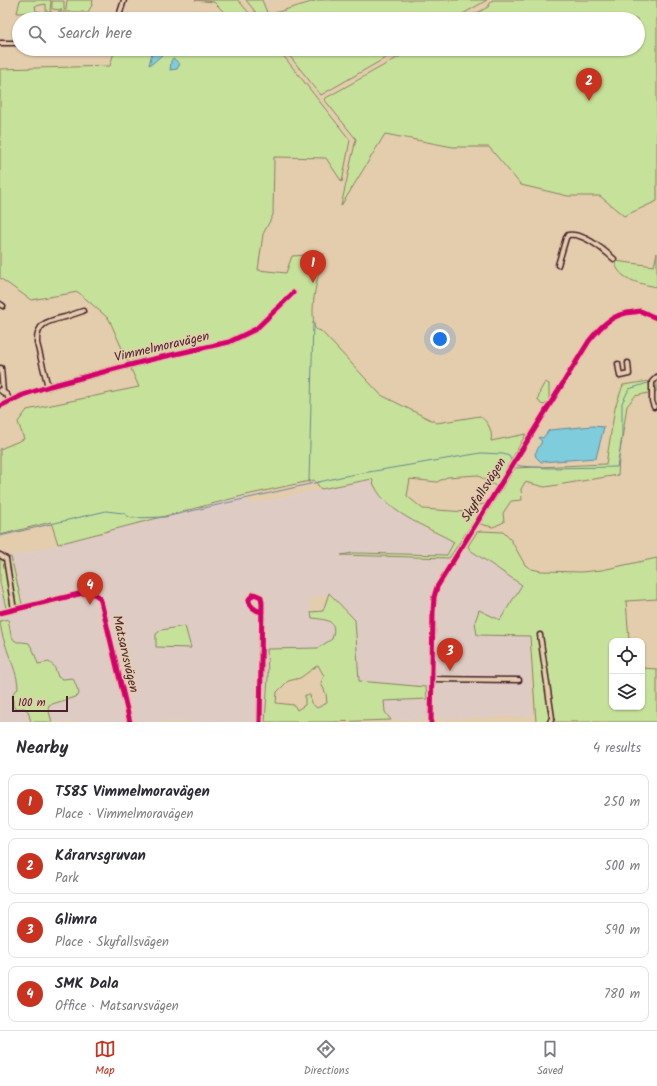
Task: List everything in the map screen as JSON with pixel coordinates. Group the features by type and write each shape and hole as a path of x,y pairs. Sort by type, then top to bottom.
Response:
{"street":[{"path":"120,12 124,0"},
{"path":"0,43 12,43"},
{"path":"558,265 566,238 568,235 573,234 601,247 614,259"},
{"name":"Vimmelmoravägen","path":"0,406 48,387 149,360 229,342 256,329 293,293"},
{"path":"48,387 37,343 37,336 40,329 48,321 83,311"},
{"name":"Skyfallsvägen","path":"431,722 434,599 437,587 589,341 604,323 623,313 639,311 657,318"},
{"path":"618,364 620,376 630,374 628,363"},
{"path":"1,368 2,391 7,395 10,401"},
{"path":"654,407 652,401 652,382 657,377"},
{"path":"0,555 6,559 14,610"},
{"name":"Matsarvsvägen","path":"0,613 83,593 91,593 98,597 102,605 130,722"},
{"path":"260,722 262,612 262,598 259,595 254,594 249,600 249,603 253,608 262,612"},
{"path":"540,634 552,718 550,722"},
{"path":"432,679 519,680"}],"shaded area":[{"path":"373,479 392,508 430,531 454,541 527,584 533,716 391,720 358,681 355,620 329,593 309,600 312,618 332,622 334,633 332,639 318,648 268,649 265,722 0,722 0,559 246,495 249,504"}],"green space":[{"path":"20,0 51,0 50,10 52,12 46,12 46,4 35,6 36,11 42,12 17,12"},
{"path":"67,0 93,0 88,12 58,12 62,10 52,9 52,1 64,1 64,10 66,10"},
{"path":"195,0 238,0 248,12 223,12 214,2"},
{"path":"246,0 262,0 267,12 255,12"},
{"path":"318,0 487,0 466,12 278,12"},
{"path":"492,0 657,0 657,201 624,216 600,196 568,196 521,185 489,147 453,147 385,134 341,206 356,139 324,99 401,56 645,56 645,12 479,12 488,7"},
{"path":"113,56 284,56 350,140 342,182 326,158 274,157 273,215 263,234 258,270 286,273 292,256 324,254 314,300 313,319 315,329 321,331 381,395 437,423 480,416 489,427 491,441 526,434 496,486 477,475 447,477 437,482 410,479 407,496 423,509 465,512 486,503 449,558 341,555 353,553 447,555 454,542 406,517 395,509 385,501 377,491 372,479 321,489 314,480 246,495 58,544 51,522 0,535 0,449 24,439 18,422 27,410 139,387 109,319 78,292 31,300 0,278 0,69 110,66"},
{"path":"290,56 389,56 321,95"},
{"path":"657,253 657,287 625,277 620,273 615,261 654,266"},
{"path":"657,380 657,391 635,396 627,406 619,458 618,475 545,487 525,482 521,489 522,500 511,501 503,513 504,522 493,527 480,524 515,468 606,464 615,408 623,385"},
{"path":"545,382 549,384 549,400 544,405 538,400 540,391"},
{"path":"477,532 503,532 511,540 525,565 531,569 541,571 581,572 602,570 657,558 657,599 626,601 629,638 609,638 609,710 645,710 645,668 657,669 657,722 536,722 530,636 477,635 475,622 479,610 500,620 522,585 470,550 468,546"},
{"path":"11,557 22,604 6,608 0,582 0,559"},
{"path":"329,593 355,620 359,681 426,687 427,699 384,701 385,712 391,720 265,722 268,677 267,649 318,648 332,639 334,633 333,625 323,619 312,618 311,612 323,611","holes":["318,665 324,676 321,683 326,694 327,703 317,708 311,703 310,695 305,695 305,705 297,710 294,705 276,703 277,692 288,681 300,678"]},
{"path":"8,619 11,635 14,640 17,642 29,643 38,664 49,662 54,666 58,677 63,679 73,678 79,693 78,696 49,705 48,708 52,722 31,722 28,711 24,708 15,709 13,705 13,693 18,689 18,683 3,638 0,621"},
{"path":"185,626 191,648 156,647 156,634 161,630"}],"water":[{"path":"151,56 161,56 153,63 149,65"},
{"path":"173,58 180,64 177,69 170,70 171,61"},
{"path":"593,426 604,427 596,458 541,462 536,457 535,454 542,441 538,438 543,438 549,430"}],"waterway":[{"path":"309,483 313,322"},
{"path":"515,464 520,466 548,468 617,467 622,437 622,403 629,389 651,382"},
{"path":"0,536 106,511 123,513 131,518 165,517 345,476 481,453 503,454 509,456 512,462"}],"cycle path":[{"path":"0,406 23,395 50,386 149,360 229,342 256,329 293,293"},
{"path":"431,722 433,613 434,597 437,587 589,341 603,325 620,315 640,311 657,318"},
{"path":"0,613 83,593 91,593 98,596 101,601 130,722"},
{"path":"260,722 262,603 261,597 254,594 249,599 249,602 257,611 260,611 262,612"}],"place":[{"name":"Kårarvsgruvan","path":"589,101"},
{"name":"T585 Vimmelmoravägen","path":"313,283"},
{"name":"SMK Dala","path":"90,605"},
{"name":"Glimra","path":"450,671"}]}
